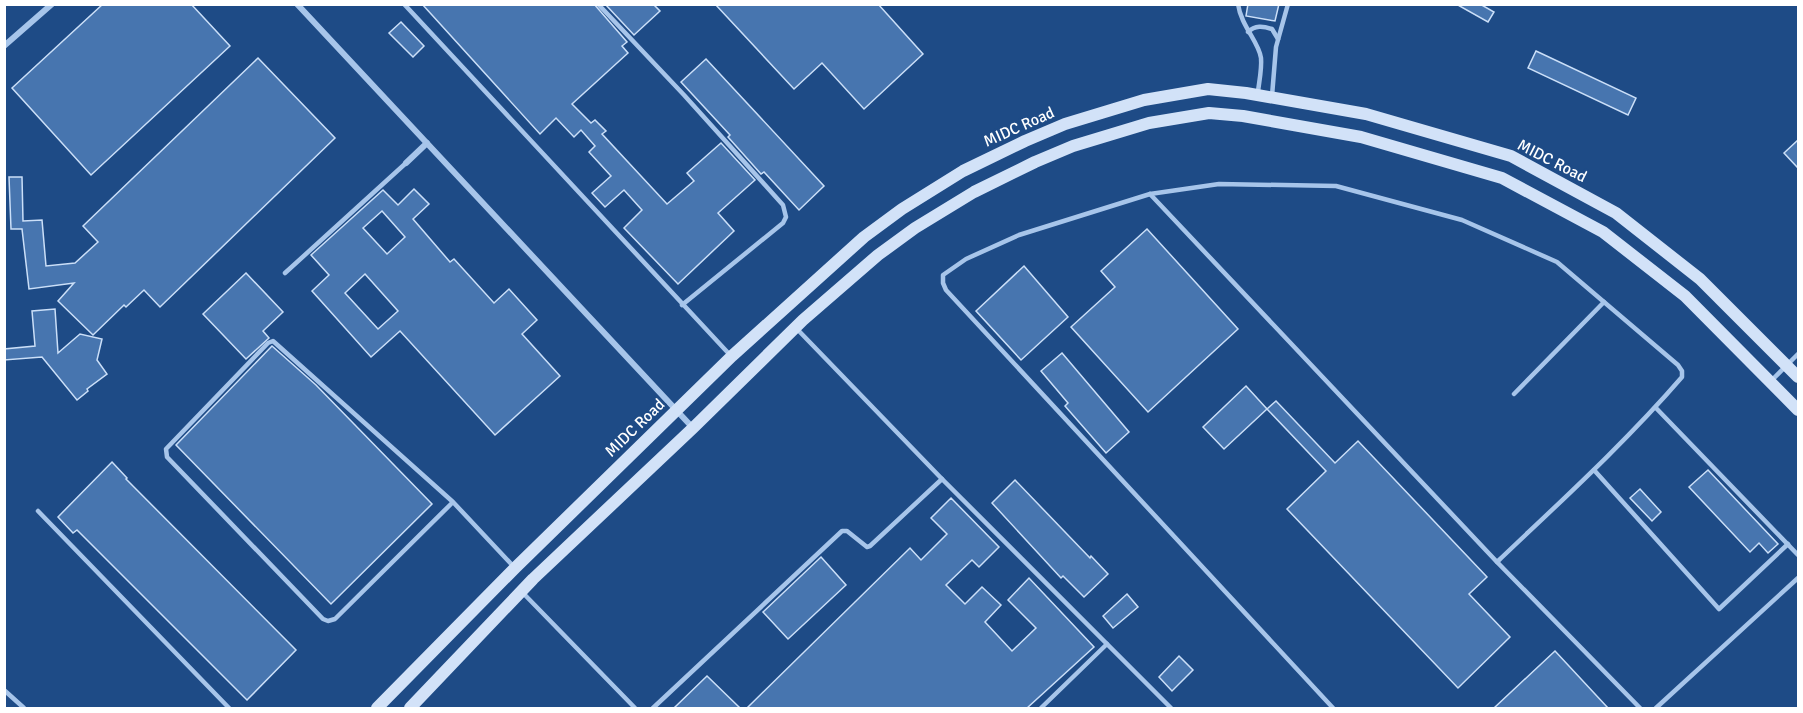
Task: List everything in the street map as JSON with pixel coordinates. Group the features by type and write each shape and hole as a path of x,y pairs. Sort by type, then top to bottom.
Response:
{"main road":[{"name":"MIDC Road","path":"377,708 515,567 732,356 864,237 902,208 963,171 1065,124 1143,100 1208,89 1258,95 1366,114 1511,156 1616,213 1700,279 1798,377"},
{"path":"410,708 521,591 693,428 795,327 878,255 915,228 974,192 1073,146 1149,123 1209,113 1243,116 1361,137 1502,178 1603,232 1685,296 1798,410"}],"street":[{"path":"4,46 52,4"},
{"path":"297,4 693,428"},
{"path":"406,163 428,143"}],"lane":[{"path":"404,4 682,305 732,356"},
{"path":"598,4 783,205 786,217 783,223 682,305"},
{"path":"1238,4 1240,15 1261,58 1258,95"},
{"path":"1272,98 1278,39 1288,4"},
{"path":"1248,32 1253,27 1272,28 1278,39"},
{"path":"285,273 406,163"},
{"path":"1333,708 946,290 942,283 943,275 966,259 1018,235 1150,194 1219,184 1336,186 1462,220 1557,262 1678,366 1682,371 1682,377 1656,408 1594,470 1497,562"},
{"path":"1150,194 1497,562 1640,708"},
{"path":"1514,394 1604,302"},
{"path":"795,327 1171,708"},
{"path":"453,502 334,619 328,621 323,619 167,457 166,450 268,343 273,341 453,502 515,567"},
{"path":"1771,381 1798,354"},
{"path":"1656,408 1798,555"},
{"path":"1594,470 1719,609 1788,544"},
{"path":"653,708 842,531 846,531 867,548 942,478"},
{"path":"38,511 229,708"},
{"path":"1656,708 1798,578"},
{"path":"521,591 635,708"},
{"path":"1041,708 1107,644"},
{"path":"4,690 24,708"}],"building":[{"path":"103,4 191,4 230,46 91,175 12,88"},
{"path":"422,4 594,4 627,42 622,46 628,53 572,104 591,123 595,120 606,131 602,134 667,204 694,181 687,173 721,143 755,180 718,213 734,231 678,284 624,228 642,210 624,190 605,207 592,193 611,176 589,152 595,146 581,130 574,137 556,118 540,134"},
{"path":"605,4 653,4 660,11 634,35"},
{"path":"715,4 878,4 923,54 864,109 822,63 794,89"},
{"path":"1248,4 1279,4 1275,21 1246,16"},
{"path":"1456,4 1480,4 1494,12 1488,22"},
{"path":"401,22 424,46 413,57 389,33"},
{"path":"1536,51 1636,98 1628,115 1528,68"},
{"path":"258,58 335,138 160,307 144,290 126,307 124,305 93,335 58,301 74,283 29,289 22,229 11,229 9,177 22,177 23,221 42,220 46,266 75,263 98,242 83,226"},
{"path":"706,59 824,186 799,210 764,172 761,174 728,137 730,135 681,82"},
{"path":"1798,140 1798,168 1784,153"},
{"path":"414,189 429,204 413,219 450,262 454,259 494,303 509,289 537,320 522,334 560,376 495,435 400,331 371,357 312,291 329,275 311,255 383,190 398,205","holes":["382,211 405,237 387,254 363,228","365,274 398,311 378,329 345,293"]},
{"path":"1147,229 1238,329 1148,412 1071,327 1115,287 1101,271"},
{"path":"1024,266 1068,317 1021,360 976,311"},
{"path":"246,273 283,312 263,331 269,338 246,359 203,314"},
{"path":"55,309 58,353 80,334 102,339 97,360 107,374 77,400 42,357 4,360 4,349 35,346 32,311"},
{"path":"272,346 316,385 432,504 331,604 176,445"},
{"path":"1062,353 1129,432 1106,453 1065,406 1068,403 1041,371"},
{"path":"1246,386 1267,409 1224,449 1203,427"},
{"path":"1276,401 1335,463 1358,441 1487,577 1469,594 1510,637 1458,688 1287,509 1326,471 1267,409"},
{"path":"112,462 126,479 296,650 247,700 77,530 73,533 58,517"},
{"path":"1708,470 1778,544 1768,553 1759,543 1750,552 1689,487"},
{"path":"1015,480 1108,574 1084,597 1063,576 1061,578 992,503"},
{"path":"1640,489 1661,512 1652,521 1630,498"},
{"path":"951,498 999,547 979,567 972,560 946,585 965,604 982,587 1001,605 985,622 1012,651 1036,628 1008,600 1029,578 1094,647 1027,708 747,708 910,548 921,560 947,534 931,518"},
{"path":"821,557 846,585 788,639 763,612"},
{"path":"1127,594 1138,607 1113,628 1103,616"},
{"path":"1555,651 1608,708 1494,708"},
{"path":"1179,656 1193,670 1172,691 1159,677"},
{"path":"707,676 740,708 674,708"}]}
